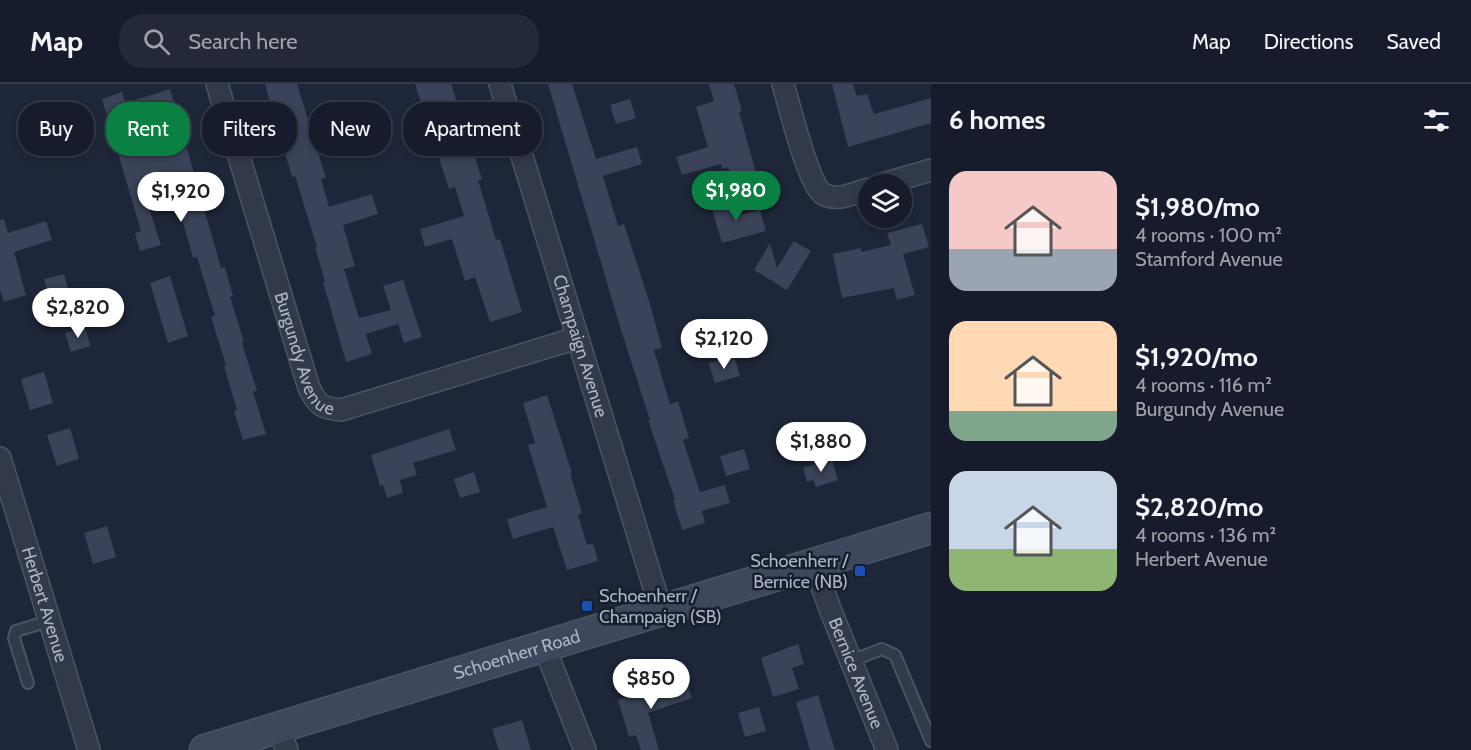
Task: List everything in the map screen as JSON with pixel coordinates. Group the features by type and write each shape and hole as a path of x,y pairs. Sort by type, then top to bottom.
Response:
{"main road":[{"name":"Schoenherr Road","path":"218,748 282,739 544,646 931,528"}],"street":[{"name":"Burgundy Avenue","path":"217,84 309,388 315,401 326,408 341,410 577,338"},
{"name":"Champaign Avenue","path":"500,84 661,610"},
{"path":"783,84 813,180 823,194 840,197 858,192"},
{"path":"912,176 931,170"},
{"name":"Herbert Avenue","path":"0,458 88,750"},
{"name":"Bernice Avenue","path":"813,564 887,750"},
{"path":"544,646 585,750"}],"lane":[{"path":"28,683 14,638 16,632 49,621"},
{"path":"851,661 882,649 895,655 931,741"}],"building":[{"path":"265,84 297,84 309,123 309,156 319,156 326,178 321,179 329,207 372,194 378,214 343,225 355,266 344,269 359,318 391,310 383,286 403,280 422,337 404,343 398,324 366,334 372,354 346,362 323,282 325,282 315,247 317,247 295,176 292,177 286,156 297,156 297,102 270,102"},
{"path":"415,84 451,84 457,102 421,102"},
{"path":"548,84 572,84 596,159 637,147 642,164 603,176 618,226 624,224 650,304 662,348 654,350 670,404 678,401 689,438 683,440 700,492 725,485 730,503 702,511 705,523 682,530 673,500 675,500 648,420 650,420"},
{"path":"709,84 734,84 742,111 739,112 758,180 735,187 728,167 722,169 721,164 682,175 676,157 708,147 696,107 714,101"},
{"path":"832,84 853,84 857,96 867,94 874,114 931,98 931,123 848,147"},
{"path":"170,89 174,102 129,102"},
{"path":"122,92 126,102 106,102 106,113 102,99"},
{"path":"630,99 636,118 616,124 610,105"},
{"path":"119,156 189,156 221,268 225,267 233,296 230,297 257,391 253,392 266,434 243,440 234,411 237,410 224,366 226,365 211,317 215,316 197,257 193,258 175,193 147,202 161,245 140,251 135,233 141,231"},
{"path":"438,156 474,156 482,179 478,180 496,240 500,239 522,312 490,322 475,277 465,281 452,239 425,247 420,229 464,216 455,187 449,189"},
{"path":"736,199 740,215 760,210 766,231 722,243 711,206"},
{"path":"4,219 8,233 46,221 52,240 14,252 26,295 4,302 0,290 0,220"},
{"path":"922,224 929,247 903,254 915,295 897,300 894,288 842,298 833,254 861,248 861,252 891,245 887,233"},
{"path":"794,241 811,251 787,290 754,270 770,243 777,268"},
{"path":"64,274 69,293 50,298 44,279"},
{"path":"170,276 188,336 168,343 150,283"},
{"path":"85,327 90,346 71,352 65,333"},
{"path":"734,356 740,376 715,383 709,363"},
{"path":"44,372 53,403 30,410 21,379"},
{"path":"547,395 572,473 570,473 582,513 578,515 587,545 593,543 598,561 567,570 553,527 513,539 507,519 547,507 528,445 535,443 523,403"},
{"path":"70,428 79,459 57,466 47,435"},
{"path":"449,429 456,450 413,463 417,475 400,480 403,493 387,498 383,485 380,486 371,455"},
{"path":"744,449 750,469 726,476 720,456"},
{"path":"832,459 838,480 816,487 813,480 807,482 803,468"},
{"path":"474,472 480,492 460,498 454,479"},
{"path":"107,526 116,557 93,564 84,533"},
{"path":"798,644 804,664 792,668 799,689 773,697 761,658"},
{"path":"685,678 692,698 648,713 659,750 641,750 636,735 629,737 618,700"},
{"path":"818,695 835,750 810,750 796,702"},
{"path":"759,707 766,731 745,737 738,713"},
{"path":"522,720 531,750 499,750 492,729"}],"place":[{"name":"Schoenherr / Bernice (NB)","path":"860,571"},
{"name":"Schoenherr / Champaign (SB)","path":"587,606"}]}
